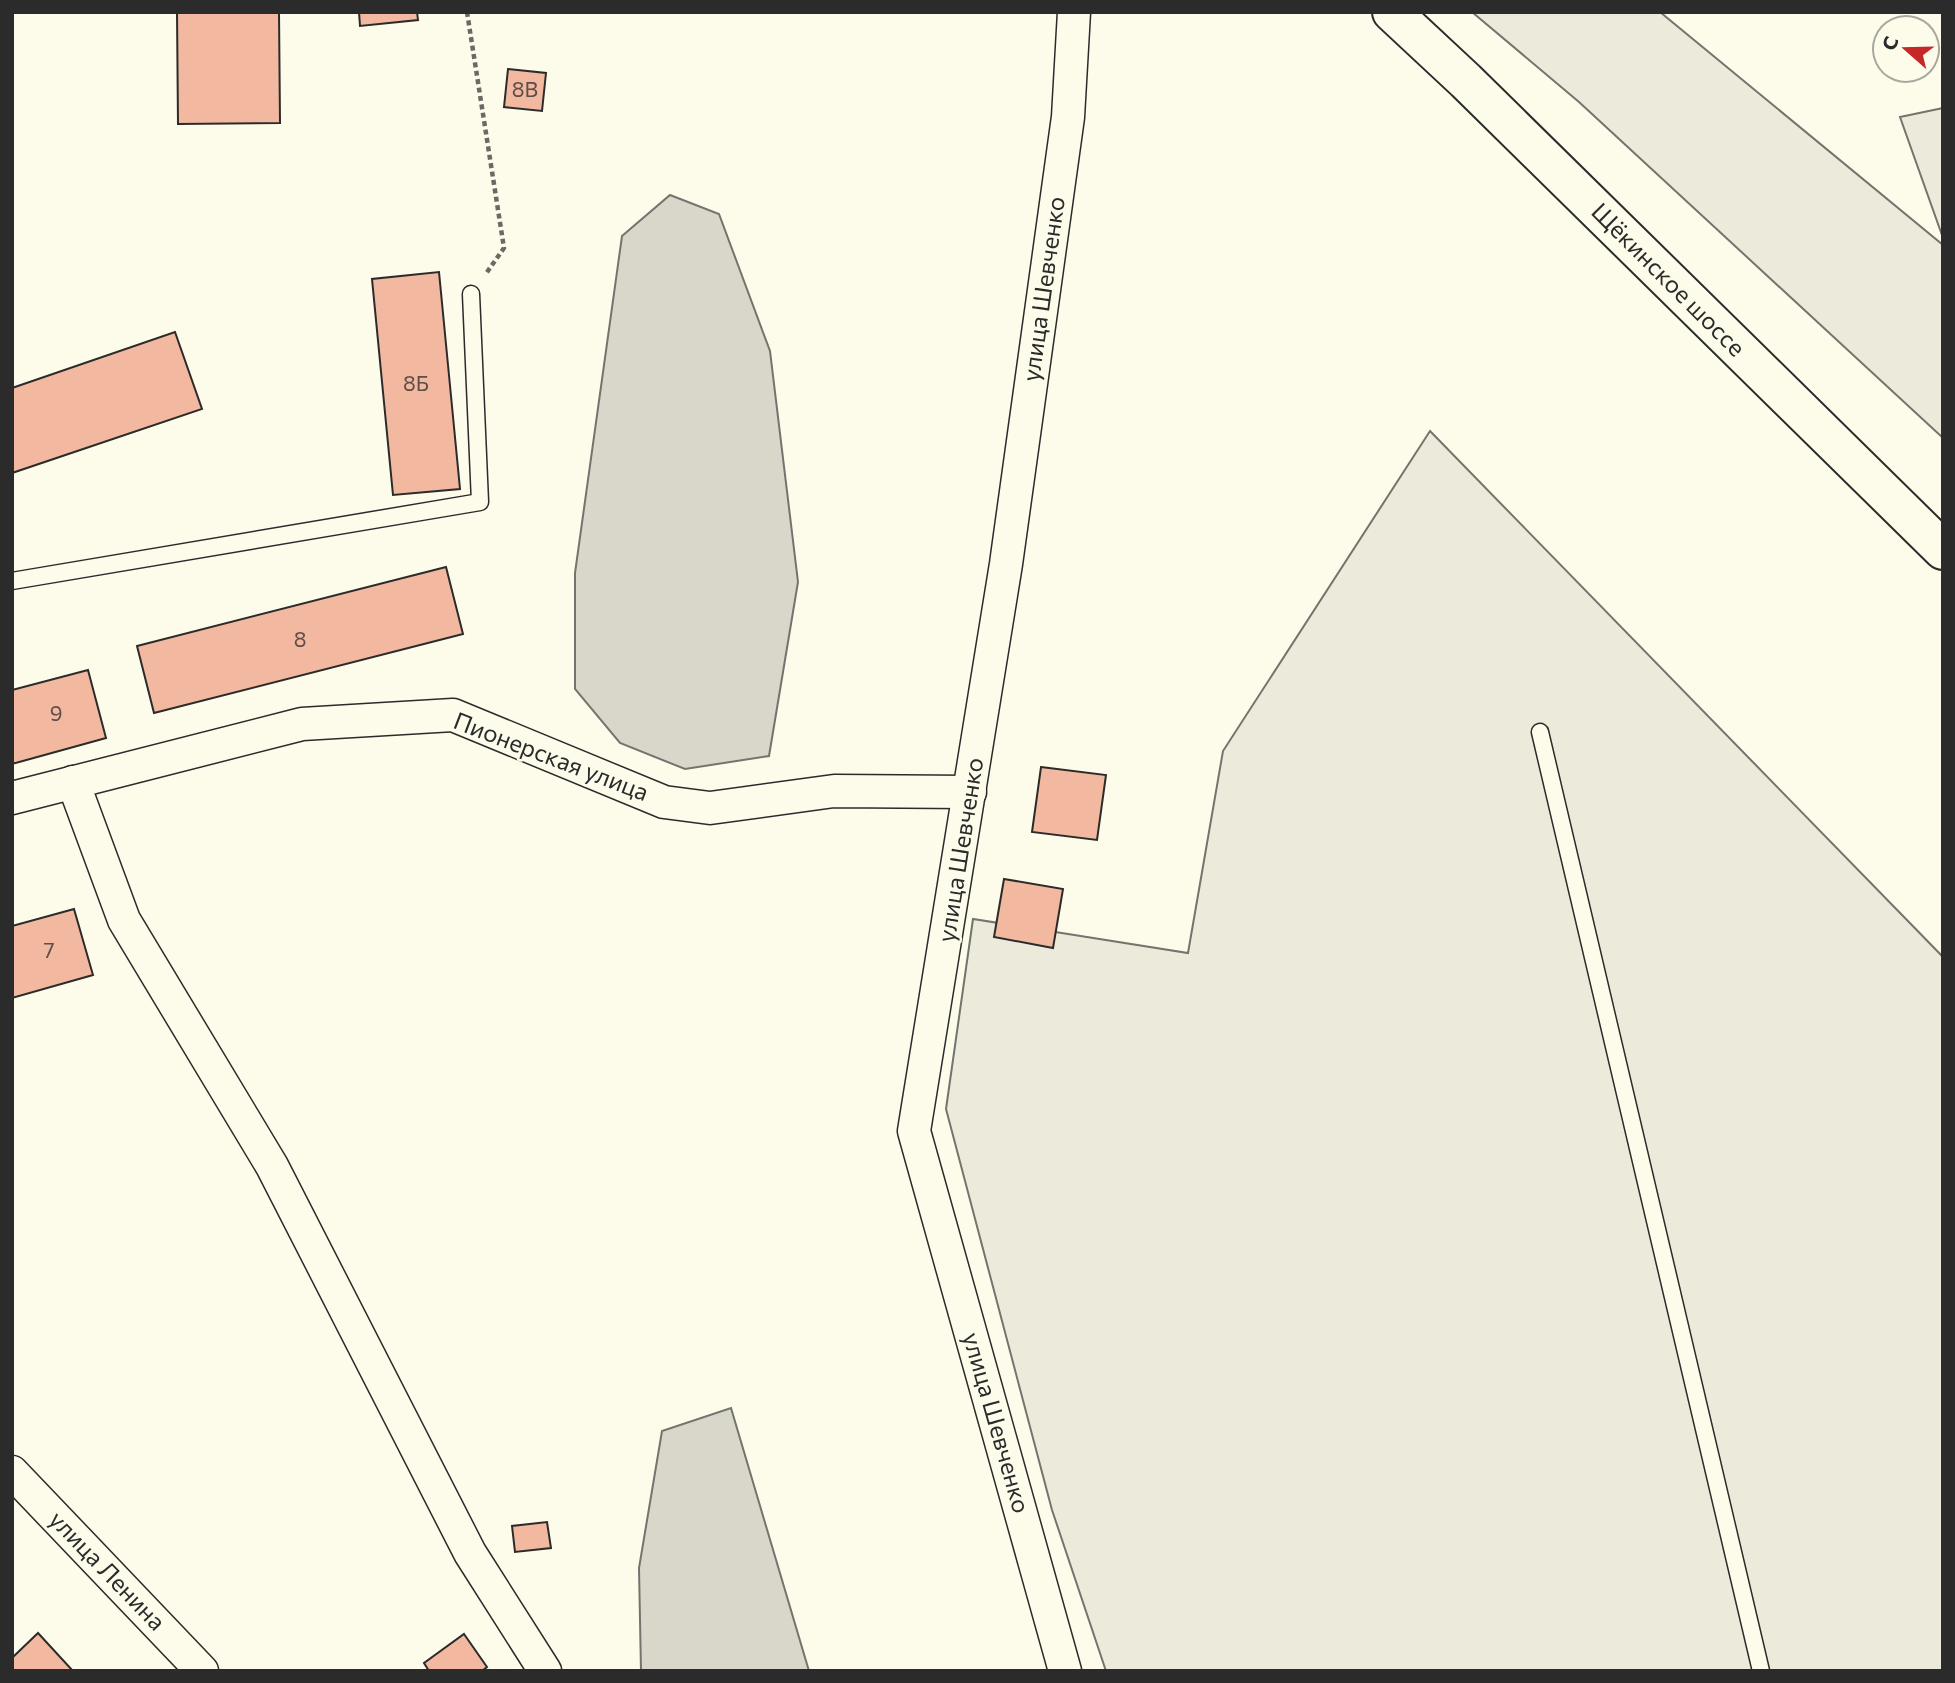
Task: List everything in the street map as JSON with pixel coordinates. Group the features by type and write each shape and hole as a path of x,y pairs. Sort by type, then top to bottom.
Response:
{"main road":[{"name":"Щёкинское шоссе","path":"1392,12 1476,91 1943,550"}],"street":[{"name":"улица Шевченко","path":"1065,1671 914,1131 1006,564 1068,117 1074,12"},
{"name":"Пионерская улица","path":"12,798 302,723 453,715 664,802 710,808 834,791 971,792"},
{"path":"73,782 124,920 272,1166 470,1553 545,1671"},
{"name":"улица Ленина","path":"12,1472 202,1671"}],"lane":[{"path":"12,581 480,502 471,293"},
{"path":"1540,732 1761,1671"}],"path":[{"path":"467,12 504,248 471,293"}],"shaded area":[{"path":"1472,12 1660,12 1943,245 1943,438 1579,102"},
{"path":"1943,108 1943,238 1900,117"},
{"path":"670,195 719,214 770,351 798,582 769,756 685,769 620,743 575,689 575,573 622,236"},
{"path":"1430,431 1943,957 1943,1671 1106,1671 1052,1510 946,1109 973,919 1188,953 1223,751"},
{"path":"731,1408 809,1671 641,1671 639,1568 662,1431"}],"building":[{"path":"177,12 279,12 280,123 178,124"},
{"path":"359,12 417,12 418,20 360,26"},
{"path":"508,69 546,73 542,111 504,107"},
{"path":"439,272 460,489 393,495 372,279"},
{"path":"175,332 202,409 12,473 12,388"},
{"path":"446,567 463,634 154,713 137,646"},
{"path":"88,670 106,738 12,764 12,690"},
{"path":"1041,767 1106,775 1097,840 1032,832"},
{"path":"1004,879 1063,889 1053,948 994,937"},
{"path":"74,909 93,975 12,998 12,926"},
{"path":"547,1522 551,1548 515,1552 512,1526"},
{"path":"38,1633 73,1671 12,1671 12,1658"},
{"path":"464,1634 487,1667 482,1671 429,1671 424,1663"}]}
